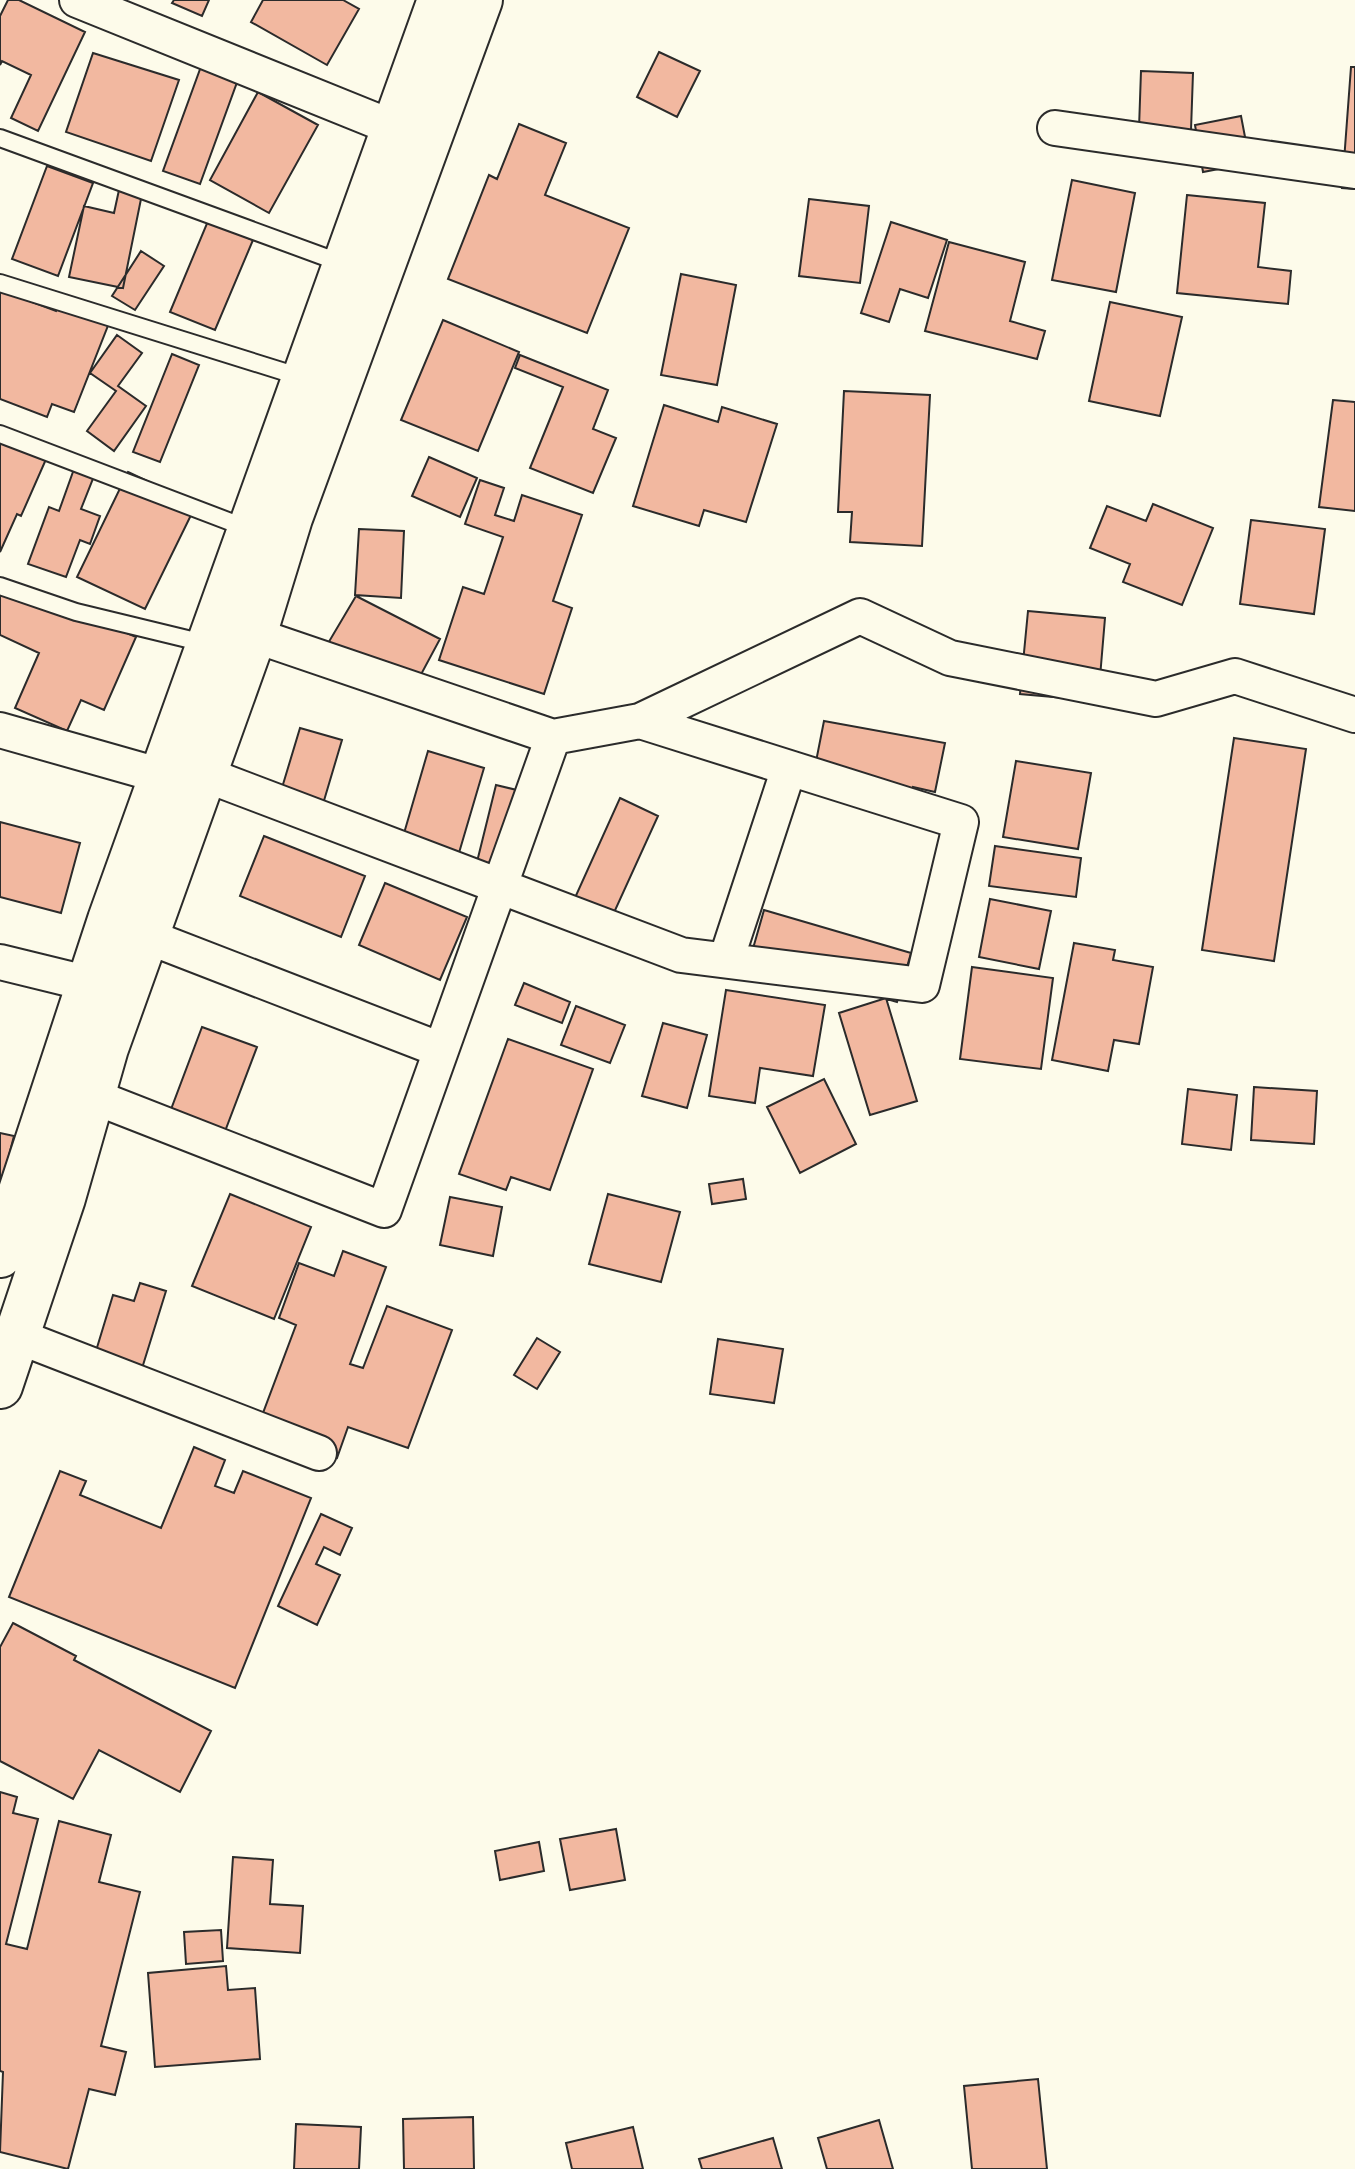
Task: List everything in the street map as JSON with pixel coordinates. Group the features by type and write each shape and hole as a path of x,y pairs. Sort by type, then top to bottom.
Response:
{"main road":[{"path":"0,1386 146,936 209,644 440,0"},
{"path":"0,1255 90,984 183,775 254,635 290,518 480,0"}],"street":[{"path":"77,0 394,128"},
{"path":"1055,128 1355,171"},
{"path":"254,635 553,737 640,721 860,616 950,658 1156,699 1235,676 1355,715"},
{"path":"0,730 183,775 500,886 681,955 922,985 961,822 640,721"},
{"path":"92,1096 384,1210 553,737"},
{"path":"726,960 789,768"},
{"path":"146,936 441,1050"},
{"path":"0,962 90,984"},
{"path":"17,1336 319,1453"}],"lane":[{"path":"0,138 345,264"},
{"path":"0,283 304,378"},
{"path":"0,434 250,530"},
{"path":"0,586 76,612 209,644"}],"building":[{"path":"8,0 19,0 85,32 38,131 11,118 31,75 2,61 0,65 0,16"},
{"path":"174,0 209,0 202,16 172,3"},
{"path":"263,0 343,0 359,9 327,65 251,22"},
{"path":"659,52 700,71 677,117 637,97"},
{"path":"93,53 179,80 151,161 66,132"},
{"path":"203,61 240,74 200,184 163,171"},
{"path":"1351,67 1355,67 1355,189 1342,188"},
{"path":"1141,71 1193,73 1190,159 1138,157"},
{"path":"258,92 318,125 269,213 210,180"},
{"path":"1241,116 1250,163 1203,172 1195,125"},
{"path":"519,124 566,143 545,195 629,228 587,333 448,279 489,175 497,179"},
{"path":"47,166 93,183 58,276 12,259"},
{"path":"1072,180 1135,193 1116,292 1052,280"},
{"path":"119,190 142,194 123,288 69,277 84,206 114,213"},
{"path":"1187,195 1265,203 1258,267 1291,271 1288,304 1177,293"},
{"path":"809,199 869,206 860,283 799,276"},
{"path":"208,221 253,240 215,330 170,312"},
{"path":"891,222 947,240 928,298 900,289 889,322 861,313"},
{"path":"949,242 1025,262 1010,321 1045,331 1037,359 925,331"},
{"path":"141,251 164,266 135,310 112,296"},
{"path":"681,274 736,285 717,385 661,375"},
{"path":"0,290 56,311 59,304 109,323 74,412 52,404 47,417 0,399"},
{"path":"1110,302 1182,317 1160,416 1089,401"},
{"path":"443,320 519,352 478,451 401,420"},
{"path":"117,335 142,353 118,386 146,406 114,451 87,431 116,391 90,373"},
{"path":"172,354 199,365 160,462 133,452"},
{"path":"520,355 608,390 593,429 616,438 593,493 530,468 563,387 515,368"},
{"path":"844,391 930,395 922,546 850,542 852,512 838,512"},
{"path":"1333,400 1355,402 1355,511 1319,507"},
{"path":"664,405 718,422 722,407 777,424 746,522 704,510 699,526 633,506"},
{"path":"0,439 47,457 21,516 17,514 0,552"},
{"path":"429,457 477,478 460,517 412,496"},
{"path":"74,469 94,476 81,509 100,516 90,544 80,540 66,577 28,564 49,507 59,511"},
{"path":"128,472 171,492 194,509 145,609 77,577"},
{"path":"480,480 504,488 495,515 514,521 522,495 582,515 553,601 572,608 544,694 439,660 463,587 484,594 503,537 465,524"},
{"path":"1153,504 1213,528 1182,605 1123,582 1130,564 1090,548 1107,506 1146,521"},
{"path":"1251,520 1325,529 1314,614 1240,604"},
{"path":"359,529 404,531 401,598 355,595"},
{"path":"5,580 136,637 104,710 81,700 67,731 15,708 39,653 0,635 0,592"},
{"path":"356,596 440,639 410,695 324,650"},
{"path":"1028,611 1105,618 1098,701 1020,694"},
{"path":"824,721 945,743 935,792 913,787 909,810 810,792"},
{"path":"300,728 342,740 320,814 278,801"},
{"path":"1234,738 1306,749 1274,961 1202,950"},
{"path":"428,751 484,768 456,863 400,847"},
{"path":"1016,761 1091,773 1078,849 1003,837"},
{"path":"496,785 521,791 499,875 475,870"},
{"path":"620,798 658,816 607,928 569,911"},
{"path":"0,822 80,843 61,913 0,897"},
{"path":"264,836 365,876 341,937 240,896"},
{"path":"995,846 1081,858 1076,897 989,886"},
{"path":"385,883 467,917 440,980 359,945"},
{"path":"990,899 1051,911 1039,969 979,957"},
{"path":"764,910 911,953 897,1002 750,959"},
{"path":"1074,943 1115,950 1113,960 1153,967 1139,1044 1114,1040 1108,1071 1052,1060"},
{"path":"972,967 1053,978 1041,1069 960,1059"},
{"path":"524,983 570,1002 562,1023 515,1005"},
{"path":"726,990 825,1005 813,1076 760,1068 755,1103 709,1096"},
{"path":"886,998 917,1101 870,1115 839,1013"},
{"path":"576,1006 625,1025 610,1063 561,1045"},
{"path":"663,1023 707,1035 687,1108 642,1096"},
{"path":"202,1027 257,1047 216,1155 161,1136"},
{"path":"508,1039 593,1069 550,1190 511,1177 506,1190 459,1174"},
{"path":"824,1079 856,1144 800,1173 767,1107"},
{"path":"1254,1087 1317,1091 1314,1144 1251,1140"},
{"path":"1188,1089 1237,1095 1231,1150 1182,1144"},
{"path":"0,1133 14,1136 0,1190"},
{"path":"743,1179 746,1199 712,1204 709,1184"},
{"path":"230,1194 311,1227 274,1319 192,1286"},
{"path":"608,1194 680,1212 661,1282 589,1264"},
{"path":"450,1197 502,1207 493,1256 440,1245"},
{"path":"343,1251 386,1267 350,1364 363,1368 387,1306 452,1330 408,1448 348,1427 337,1458 257,1429 296,1325 279,1318 299,1263 334,1276"},
{"path":"140,1283 166,1291 139,1378 92,1364 113,1295 134,1301"},
{"path":"537,1338 560,1352 537,1389 514,1375"},
{"path":"718,1339 783,1349 774,1403 710,1394"},
{"path":"194,1447 225,1460 215,1486 234,1493 243,1471 311,1498 235,1688 9,1597 60,1471 86,1481 80,1495 161,1528"},
{"path":"321,1514 352,1528 340,1555 324,1547 316,1564 340,1575 317,1625 278,1606"},
{"path":"13,1623 76,1656 74,1660 211,1731 180,1792 99,1750 73,1799 0,1761 0,1647"},
{"path":"0,1792 17,1797 13,1813 38,1819 6,1944 27,1949 59,1821 111,1835 99,1882 140,1892 101,2046 126,2052 115,2095 89,2089 68,2169 0,2152 3,2072 0,2071"},
{"path":"616,1829 625,1880 570,1890 560,1839"},
{"path":"539,1842 544,1871 500,1880 495,1851"},
{"path":"233,1857 273,1860 270,1904 303,1906 300,1953 227,1948"},
{"path":"221,1930 223,1961 186,1964 184,1932"},
{"path":"226,1966 228,1990 255,1988 260,2059 155,2067 148,1973"},
{"path":"1038,2079 1047,2169 972,2169 964,2086"},
{"path":"473,2117 474,2169 404,2169 403,2119"},
{"path":"879,2120 893,2169 827,2169 818,2138"},
{"path":"296,2124 361,2127 359,2169 294,2169"},
{"path":"633,2127 643,2169 572,2169 566,2143"},
{"path":"773,2138 782,2169 702,2169 699,2159"}]}
